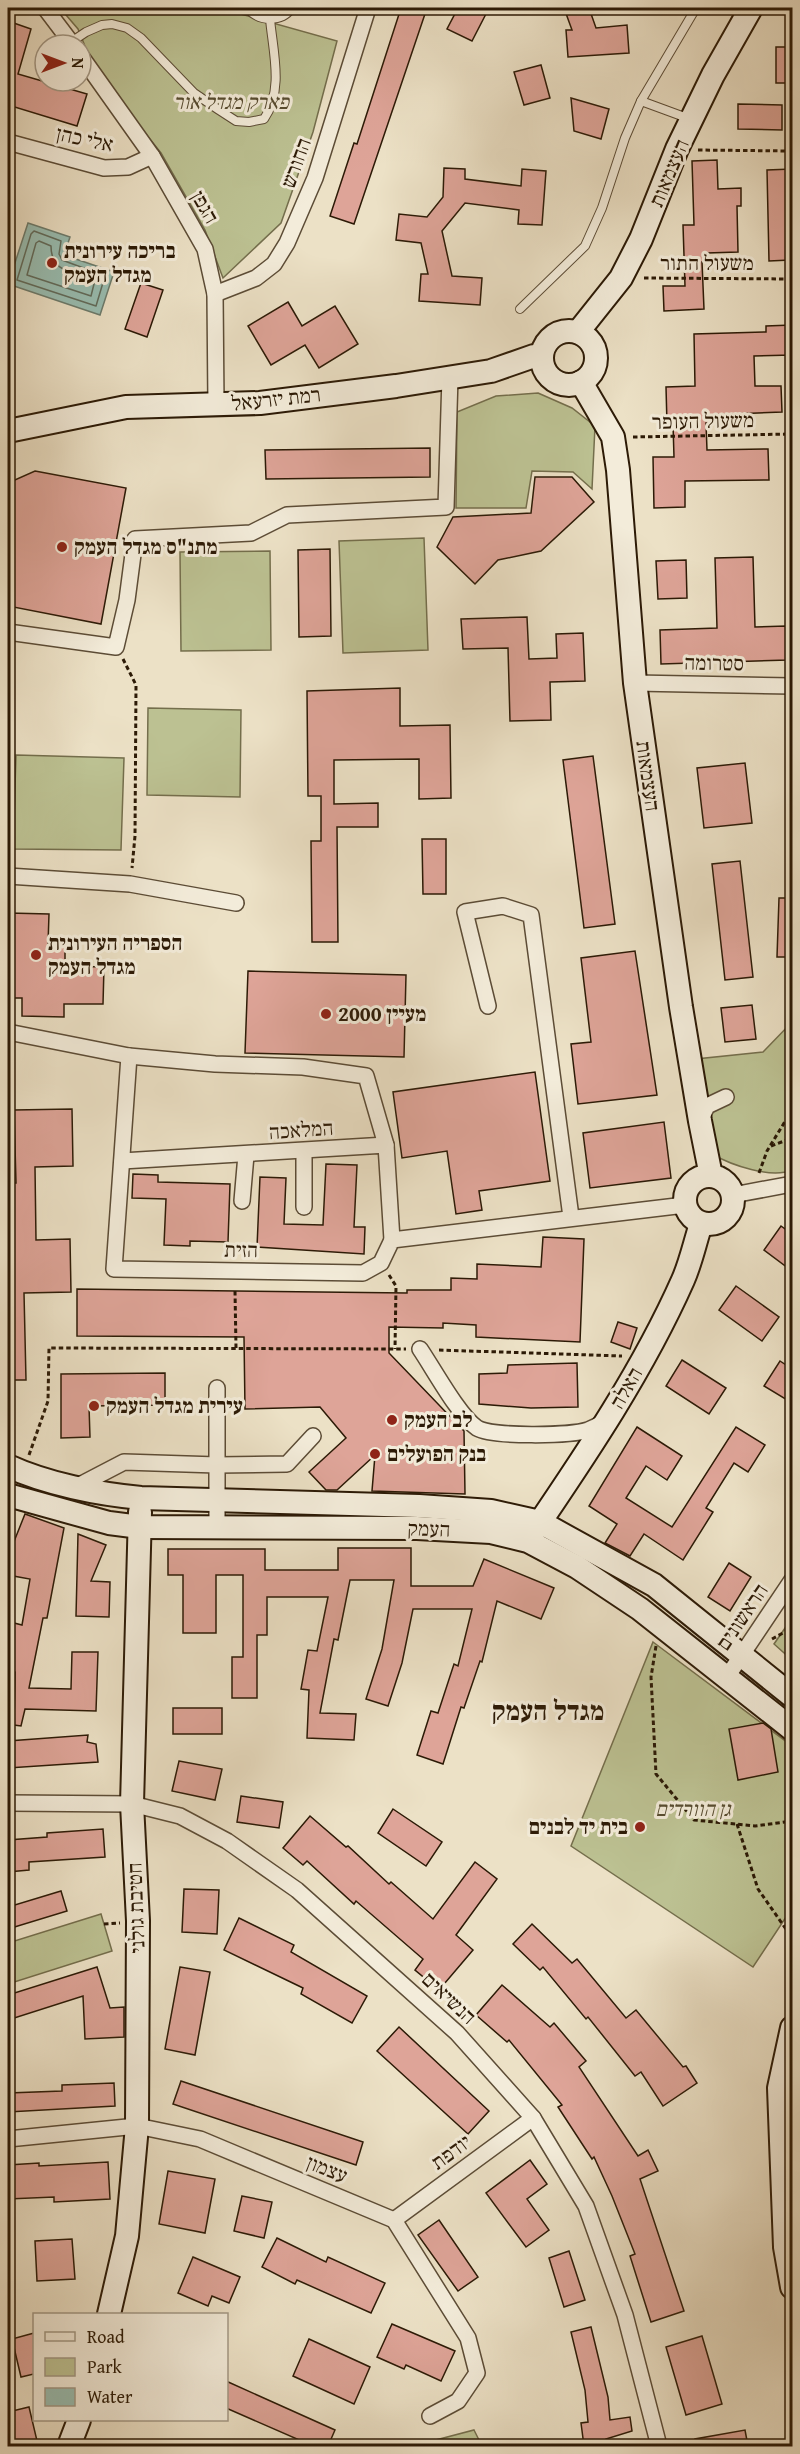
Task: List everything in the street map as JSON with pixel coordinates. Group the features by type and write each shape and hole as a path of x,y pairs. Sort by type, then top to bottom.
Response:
{"street":[{"path":"45,8 64,33"},
{"name":"החורש","path":"215,294 256,278 274,264 287,243 315,178 368,8"},
{"name":"העצמאות","path":"578,332 621,278 641,239 678,149 713,75 751,8"},
{"name":"הגפן","path":"93,73 152,156 205,249 215,294 216,405"},
{"name":"אלי כהן","path":"8,141 104,168 128,167 152,156"},
{"path":"567,330 578,332 592,343 595,351 594,369 581,382 569,385 556,382 547,374 542,361 543,351 548,341 556,334 567,330"},
{"name":"רמת יזרעאל","path":"8,431 126,407 260,403 491,371 534,356 542,361"},
{"path":"8,632 116,647 127,600 135,539 251,533 287,515 446,507 450,377"},
{"name":"העצמאות","path":"581,382 613,437 618,470 635,682 700,1121 711,1176"},
{"name":"סטרומה","path":"635,682 792,686"},
{"path":"8,876 130,884 236,903"},
{"path":"488,1006 465,912 503,906 531,915 571,1217"},
{"path":"8,1032 129,1056 215,1064 303,1067 366,1076 386,1145 392,1240 381,1263"},
{"name":"הזית","path":"129,1056 114,1269 363,1273 381,1263"},
{"path":"700,1121 707,1106 726,1097"},
{"name":"המלאכה","path":"122,1161 386,1145"},
{"path":"304,1151 304,1207"},
{"path":"242,1201 246,1155"},
{"path":"743,1193 728,1216 716,1224 701,1224 691,1216 685,1205 687,1190 691,1184 704,1176 711,1176 725,1182 743,1193 792,1184"},
{"path":"392,1240 685,1205"},
{"name":"האלה","path":"534,1532 607,1421 645,1355 683,1279 701,1224"},
{"path":"420,1349 462,1412 477,1428 498,1434 586,1431 607,1421"},
{"path":"217,1526 218,1388"},
{"path":"76,1487 124,1462 217,1465 287,1464 313,1436"},
{"name":"העמק","path":"15,1469 76,1487 141,1498 440,1507 491,1511 654,1585 792,1696"},
{"name":"העמק","path":"8,1495 109,1523 140,1527 417,1528 534,1532 577,1567 660,1624 792,1729"},
{"name":"חטיבת גולני","path":"109,2313 127,2236 137,2126 138,1921 132,1804 141,1498"},
{"name":"הראשונים","path":"727,1677 792,1580"},
{"name":"הנשיאים","path":"8,1803 132,1804 180,1816 227,1841 297,1890 457,2033 533,2118 586,2206 625,2315 659,2446"},
{"path":"792,2028 779,2088 785,2247 792,2288"},
{"name":"יודפת","path":"394,2220 533,2118"},
{"name":"עצמון","path":"8,2139 137,2126 200,2139 394,2220"},
{"path":"394,2220 468,2338 477,2373 458,2401 429,2416"},
{"path":"69,2446 79,2421"}],"lane":[{"path":"247,8 260,18 270,20 280,17 292,8"},
{"path":"520,309 585,246 602,208 625,138 641,101 696,8"},
{"path":"85,33 102,25 112,24 127,28 141,39 194,93 236,121 249,122 264,118 271,108 273,99 276,81 270,20"},
{"path":"641,101 692,120"}],"path":[{"path":"678,149 792,151"},
{"name":"משעול התור","path":"621,278 792,279"},
{"name":"משעול העופר","path":"613,437 792,434"},
{"path":"116,647 136,685 135,836 130,884"},
{"path":"743,1193 792,1110"},
{"path":"770,1147 792,1138"},
{"path":"381,1263 396,1286 395,1349"},
{"path":"235,1291 236,1348"},
{"path":"15,1469 48,1401 49,1348 420,1349 601,1356 645,1355"},
{"path":"660,1624 651,1677 656,1774 694,1820 755,1826 792,1821"},
{"path":"737,1824 758,1889 792,1935"}],"green space":[{"name":"פארק מגדל אור","path":"60,8 231,8 241,14 337,41 313,132 281,223 223,278 205,230 161,153 95,71 93,33 80,33"},
{"path":"538,393 572,408 595,426 592,489 573,472 532,471 526,508 456,508 457,412 496,396"},
{"path":"424,538 428,650 343,653 339,541"},
{"path":"270,551 271,650 181,651 180,552"},
{"path":"148,708 241,710 240,797 147,795"},
{"path":"16,755 124,758 121,850 13,849"},
{"path":"792,1022 792,1170 773,1173 751,1170 712,1154 696,1059 763,1052"},
{"path":"792,1618 792,1660 774,1644"},
{"name":"גן הוורדים","path":"653,1642 792,1746 792,1908 753,1967 571,1846"},
{"path":"101,1914 112,1951 8,1984 8,1943"},
{"path":"474,2430 482,2446 413,2446"}],"water":[{"name":"בריכה עירונית מגדל העמק","path":"28,223 70,237 64,255 114,272 100,315 8,284"}],"building":[{"path":"401,8 427,8 354,224 330,216 354,143 357,144"},
{"path":"458,8 489,8 472,41 447,29"},
{"path":"564,8 589,8 596,28 627,25 629,53 568,57 566,30 572,30"},
{"path":"8,21 31,29 18,74 33,78 33,93 87,94 77,126 8,105"},
{"path":"776,47 792,47 792,83 776,83"},
{"path":"541,65 550,98 524,105 514,72"},
{"path":"571,98 609,109 601,139 574,131"},
{"path":"738,104 782,105 782,130 738,129"},
{"path":"717,160 718,189 741,188 741,206 737,206 738,252 707,253 707,262 702,262 704,309 664,311 663,286 685,286 683,225 694,225 692,161"},
{"path":"444,168 465,169 465,179 521,186 522,169 546,171 542,225 518,224 519,210 465,203 442,231 452,276 482,278 480,305 419,301 421,274 428,274 421,243 396,240 399,214 427,217 443,197"},
{"path":"792,169 792,205 789,205 790,260 769,261 767,170"},
{"path":"141,283 163,290 147,337 125,329"},
{"path":"288,302 302,326 335,306 358,344 319,368 305,345 271,365 248,326"},
{"path":"792,325 792,355 754,356 755,386 781,386 782,412 709,415 709,423 706,423 707,450 768,449 769,480 685,481 685,507 654,508 653,457 674,457 673,424 667,424 666,387 695,386 694,334 766,332 766,326"},
{"path":"430,448 430,477 266,479 265,450"},
{"name":"מתנ\"ס מגדל העמק","path":"35,471 126,488 101,624 8,606 8,483"},
{"path":"535,477 572,477 594,502 541,551 498,560 475,584 437,547 453,517 531,513"},
{"path":"330,549 331,636 299,637 298,550"},
{"path":"753,557 755,627 786,626 788,660 661,664 660,630 717,628 715,558"},
{"path":"686,560 687,598 658,599 656,561"},
{"path":"527,617 529,659 557,658 556,634 583,633 585,681 550,682 551,720 510,721 508,648 463,649 461,619"},
{"path":"400,688 400,726 450,725 451,798 419,799 419,759 334,760 334,804 378,803 378,827 337,827 338,942 312,942 311,841 321,841 321,796 308,796 307,691"},
{"path":"593,756 615,924 584,928 563,760"},
{"path":"745,763 752,823 704,828 697,768"},
{"path":"422,839 446,839 446,894 423,894"},
{"path":"740,861 753,977 725,980 712,864"},
{"path":"779,898 792,898 792,957 777,957"},
{"name":"הספריה העירונית מגדל העמק","path":"8,913 49,914 48,945 65,945 65,966 104,967 103,1004 64,1004 64,1017 22,1016 22,998 8,998"},
{"path":"635,951 657,1095 578,1104 571,1044 591,1042 581,958"},
{"name":"מעיין 2000","path":"248,971 406,975 404,1057 245,1053"},
{"path":"752,1005 756,1039 725,1042 721,1008"},
{"path":"535,1072 550,1181 479,1191 482,1210 456,1214 447,1151 402,1158 393,1092"},
{"path":"72,1109 73,1166 35,1167 36,1240 70,1239 71,1292 24,1293 26,1380 8,1380 8,1183 16,1183 14,1110"},
{"path":"664,1122 671,1178 590,1188 583,1133"},
{"path":"326,1164 357,1165 354,1227 365,1227 364,1254 257,1247 260,1177 286,1178 284,1224 323,1225"},
{"path":"133,1174 158,1175 158,1182 230,1184 228,1242 190,1241 190,1246 164,1245 166,1199 132,1198"},
{"path":"781,1226 792,1234 792,1271 764,1250"},
{"path":"543,1237 584,1239 580,1342 476,1337 476,1325 443,1323 443,1328 389,1327 389,1353 464,1431 465,1494 372,1491 375,1455 337,1490 326,1490 309,1472 346,1438 320,1407 245,1409 244,1337 77,1336 77,1289 407,1293 407,1290 451,1290 451,1278 477,1279 477,1264 541,1267"},
{"path":"736,1286 779,1317 762,1341 719,1310"},
{"path":"618,1322 637,1328 630,1349 611,1342"},
{"path":"682,1360 726,1388 709,1414 666,1386"},
{"path":"780,1361 792,1369 792,1403 764,1386"},
{"path":"577,1363 578,1407 531,1408 479,1404 479,1374 507,1373 508,1365"},
{"name":"עירית מגדל העמק","path":"165,1373 165,1405 89,1406 90,1437 61,1438 61,1374"},
{"path":"637,1427 682,1456 667,1480 646,1466 626,1498 672,1527 736,1427 765,1445 748,1472 734,1463 706,1508 713,1512 683,1560 644,1534 630,1556 605,1543 617,1524 589,1506"},
{"path":"25,1514 64,1528 47,1618 43,1618 29,1688 71,1689 72,1652 98,1652 96,1711 25,1709 21,1726 14,1725 15,1672 8,1670 8,1659 14,1623 22,1625 30,1579 8,1575 8,1549 11,1549"},
{"path":"78,1534 106,1545 91,1581 110,1582 109,1617 76,1616"},
{"path":"338,1548 411,1548 411,1586 473,1586 484,1559 554,1588 541,1619 497,1601 482,1662 480,1661 464,1708 461,1707 443,1764 417,1755 431,1711 438,1713 454,1664 458,1666 472,1609 413,1609 402,1663 388,1706 366,1699 382,1649 394,1580 350,1580 338,1640 334,1639 320,1713 356,1714 354,1740 307,1738 309,1690 301,1689 308,1650 317,1651 328,1597 267,1597 267,1635 257,1635 257,1698 232,1698 232,1657 243,1657 243,1575 216,1575 216,1633 183,1633 183,1575 168,1575 168,1549 265,1549 265,1570 338,1570"},
{"path":"729,1563 751,1577 730,1611 708,1597"},
{"path":"173,1708 222,1708 222,1734 173,1734"},
{"path":"763,1723 771,1729 778,1772 738,1780 729,1729"},
{"path":"88,1735 87,1742 96,1744 98,1762 8,1768 8,1741"},
{"path":"179,1761 222,1769 215,1800 172,1791"},
{"path":"241,1796 283,1802 279,1828 237,1822"},
{"path":"393,1809 442,1842 426,1866 378,1833"},
{"path":"310,1816 433,1919 475,1862 497,1879 456,1935 473,1950 439,1990 415,1970 423,1959 356,1901 354,1904 307,1861 303,1865 283,1848"},
{"path":"103,1829 105,1857 29,1862 29,1870 8,1872 8,1840 47,1837 47,1833"},
{"path":"184,1889 219,1890 217,1934 182,1932"},
{"path":"61,1891 67,1911 8,1929 8,1907"},
{"path":"239,1918 294,1945 291,1952 367,1996 352,2023 301,1994 303,1988 224,1950"},
{"path":"532,1924 572,1963 577,1959 626,2018 636,2010 683,2067 686,2066 697,2083 663,2106 641,2072 635,2076 588,2017 586,2019 543,1967 540,1970 513,1944"},
{"path":"97,1967 110,2008 124,2007 124,2037 85,2039 83,1996 8,2020 8,1995"},
{"path":"180,1967 210,1972 195,2055 165,2049"},
{"path":"502,1985 550,2027 554,2023 586,2061 579,2067 638,2156 648,2150 658,2171 640,2179 684,2311 651,2322 630,2256 635,2254 594,2157 592,2159 558,2107 562,2105 509,2040 507,2042 476,2015"},
{"path":"399,2027 489,2111 468,2134 377,2051"},
{"path":"181,2081 363,2142 356,2165 173,2104"},
{"path":"114,2083 115,2106 8,2112 8,2093 62,2091 62,2085"},
{"path":"530,2160 547,2184 527,2199 549,2230 526,2247 486,2193"},
{"path":"108,2162 110,2199 54,2202 54,2197 8,2199 8,2165 39,2163 39,2166"},
{"path":"168,2171 215,2179 205,2233 159,2224"},
{"path":"242,2196 272,2202 264,2238 234,2231"},
{"path":"439,2220 478,2277 458,2291 418,2235"},
{"path":"277,2238 326,2262 328,2257 385,2283 371,2313 297,2280 295,2284 262,2267"},
{"path":"72,2239 75,2279 37,2281 35,2241"},
{"path":"569,2251 585,2300 564,2307 549,2258"},
{"path":"193,2257 240,2277 229,2303 212,2296 208,2306 178,2293"},
{"path":"392,2324 455,2351 441,2381 406,2365 404,2369 377,2357"},
{"path":"591,2327 608,2397 610,2420 630,2417 632,2431 606,2439 608,2446 584,2446 581,2423 588,2422 585,2390 571,2332"},
{"path":"33,2333 33,2374 21,2377 12,2339"},
{"path":"702,2336 722,2404 686,2415 666,2347"},
{"path":"309,2339 370,2367 354,2404 293,2376"},
{"path":"228,2382 335,2430 328,2446 313,2446 228,2409"},
{"path":"29,2407 38,2445 8,2446 8,2412"},
{"path":"745,2430 748,2446 695,2446 695,2439"}],"place":[{"name":"בריכה עירונית מגדל העמק","path":"52,263"},
{"name":"מתנ\"ס מגדל העמק","path":"62,547"},
{"name":"הספריה העירונית מגדל העמק","path":"36,955"},
{"name":"מעיין 2000","path":"326,1014"},
{"name":"עירית מגדל העמק","path":"94,1406"},
{"name":"לב העמק","path":"392,1420"},
{"name":"בנק הפועלים","path":"375,1454"},
{"name":"בית יד לבנים","path":"640,1827"}],"district":[{"name":"מגדל העמק","path":"548,1711"}]}
